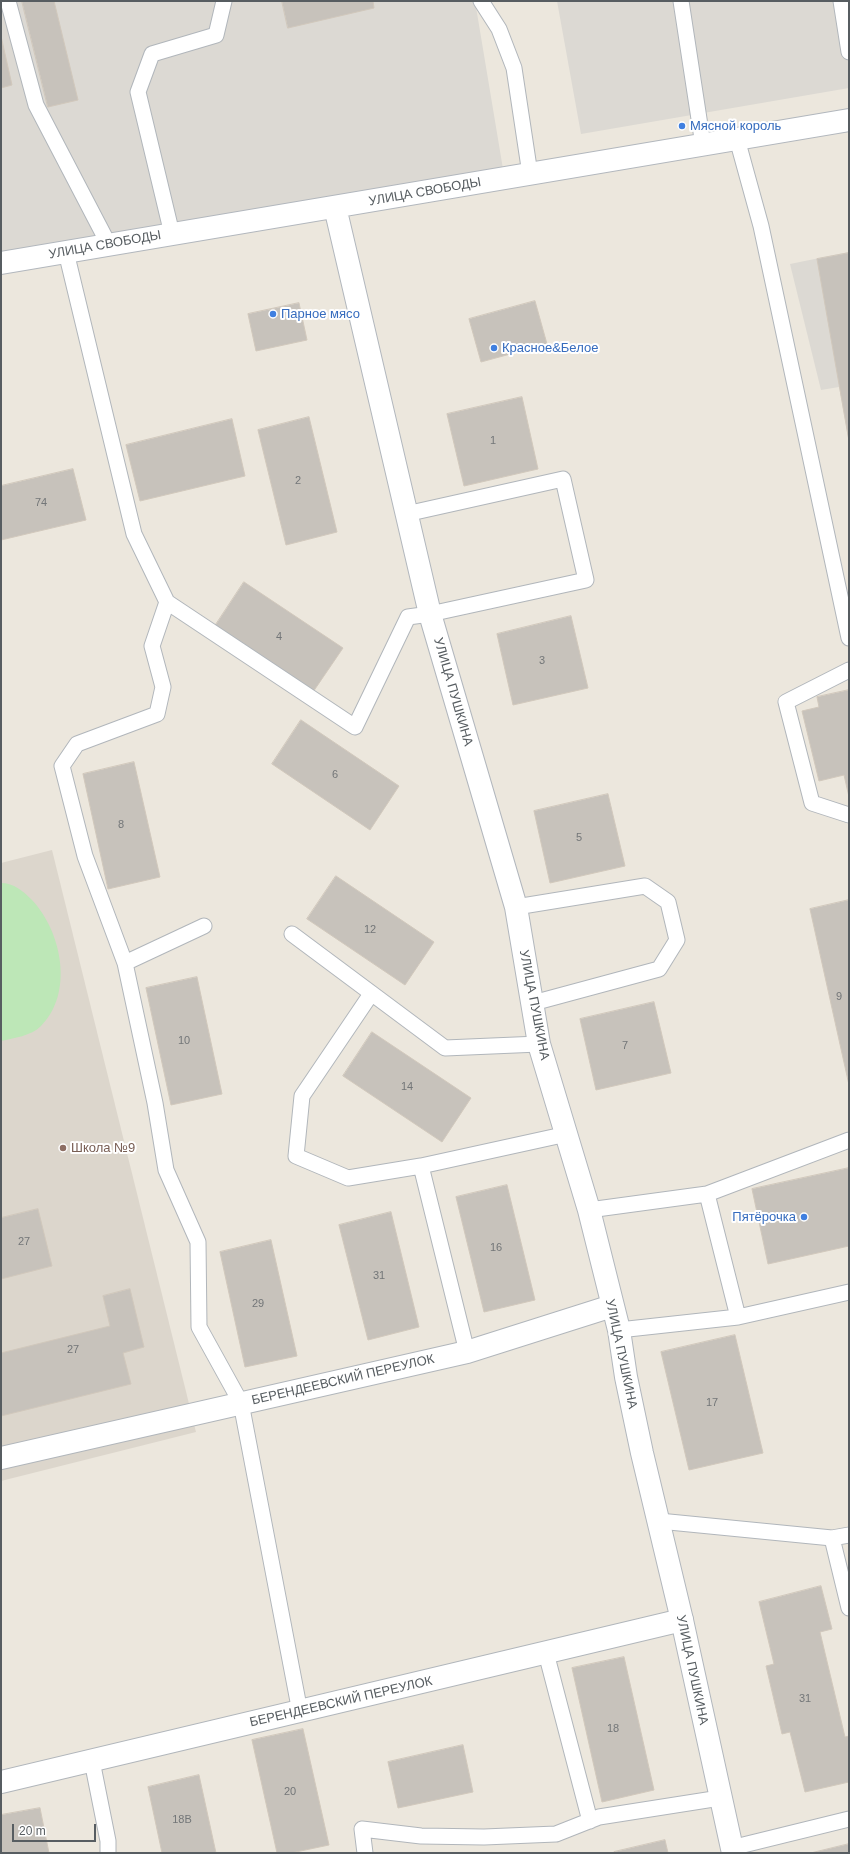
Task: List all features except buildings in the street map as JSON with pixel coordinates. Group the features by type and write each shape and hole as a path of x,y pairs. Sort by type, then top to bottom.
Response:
{"street":[{"name":"УЛИЦА СВОБОДЫ","path":"1,263 849,120"},
{"name":"УЛИЦА ПУШКИНА","path":"335,207 430,614 516,907 539,1044 589,1210 619,1330 626,1377 682,1620 732,1850"},
{"name":"БЕРЕНДЕЕВСКИЙ ПЕРЕУЛОК","path":"1,1458 467,1352 612,1306"},
{"name":"БЕРЕНДЕЕВСКИЙ ПЕРЕУЛОК","path":"1,1782 682,1620"}],"lane":[{"path":"8,1 36,105 109,245"},
{"path":"172,234 138,92 152,54 216,35 224,1"},
{"path":"481,1 499,29 514,68 530,174"},
{"path":"681,1 703,145"},
{"path":"841,1 849,52"},
{"path":"737,139 761,226 849,638"},
{"path":"66,252 134,534 167,602 355,726 408,617 430,614 586,580 563,479 406,514"},
{"path":"167,602 152,646 163,686 156,714 77,744 62,766 85,856 125,963 155,1103 166,1170 198,1242 198,1327 241,1403 300,1712"},
{"path":"849,670 786,702 812,803 849,815"},
{"path":"516,907 645,886 668,902 677,940 659,969 533,1003"},
{"path":"125,963 204,926"},
{"path":"292,934 445,1048 539,1044"},
{"path":"371,994 302,1096 296,1156 348,1178 421,1166 567,1134"},
{"path":"589,1210 708,1194 849,1140"},
{"path":"421,1166 467,1352"},
{"path":"708,1194 738,1318"},
{"path":"619,1330 738,1318 849,1292"},
{"path":"659,1521 832,1538 849,1535"},
{"path":"832,1538 849,1608"},
{"path":"546,1653 590,1821"},
{"path":"92,1761 108,1841 108,1853"},
{"path":"365,1853 362,1829 421,1836 484,1837 556,1834 599,1817 720,1798"},
{"path":"732,1850 849,1819"}],"shaded area":[{"path":"1,1 475,1 504,175 1,258"},
{"path":"557,1 849,1 849,88 581,134"},
{"path":"849,252 849,443 839,387 821,390 790,264"},
{"name":"Школа №9","path":"52,850 196,1432 1,1481 1,863"}],"green space":[{"path":"1,883 10,884 22,891 32,900 42,913 51,929 57,945 61,980 58,997 51,1012 41,1026 32,1032 17,1038 1,1041"}],"place":[{"name":"Мясной король","path":"682,126"},
{"name":"Парное мясо","path":"273,314"},
{"name":"Красное&Белое","path":"494,348"},
{"name":"Школа №9","path":"63,1148"},
{"name":"Пятёрочка","path":"804,1217"}]}
